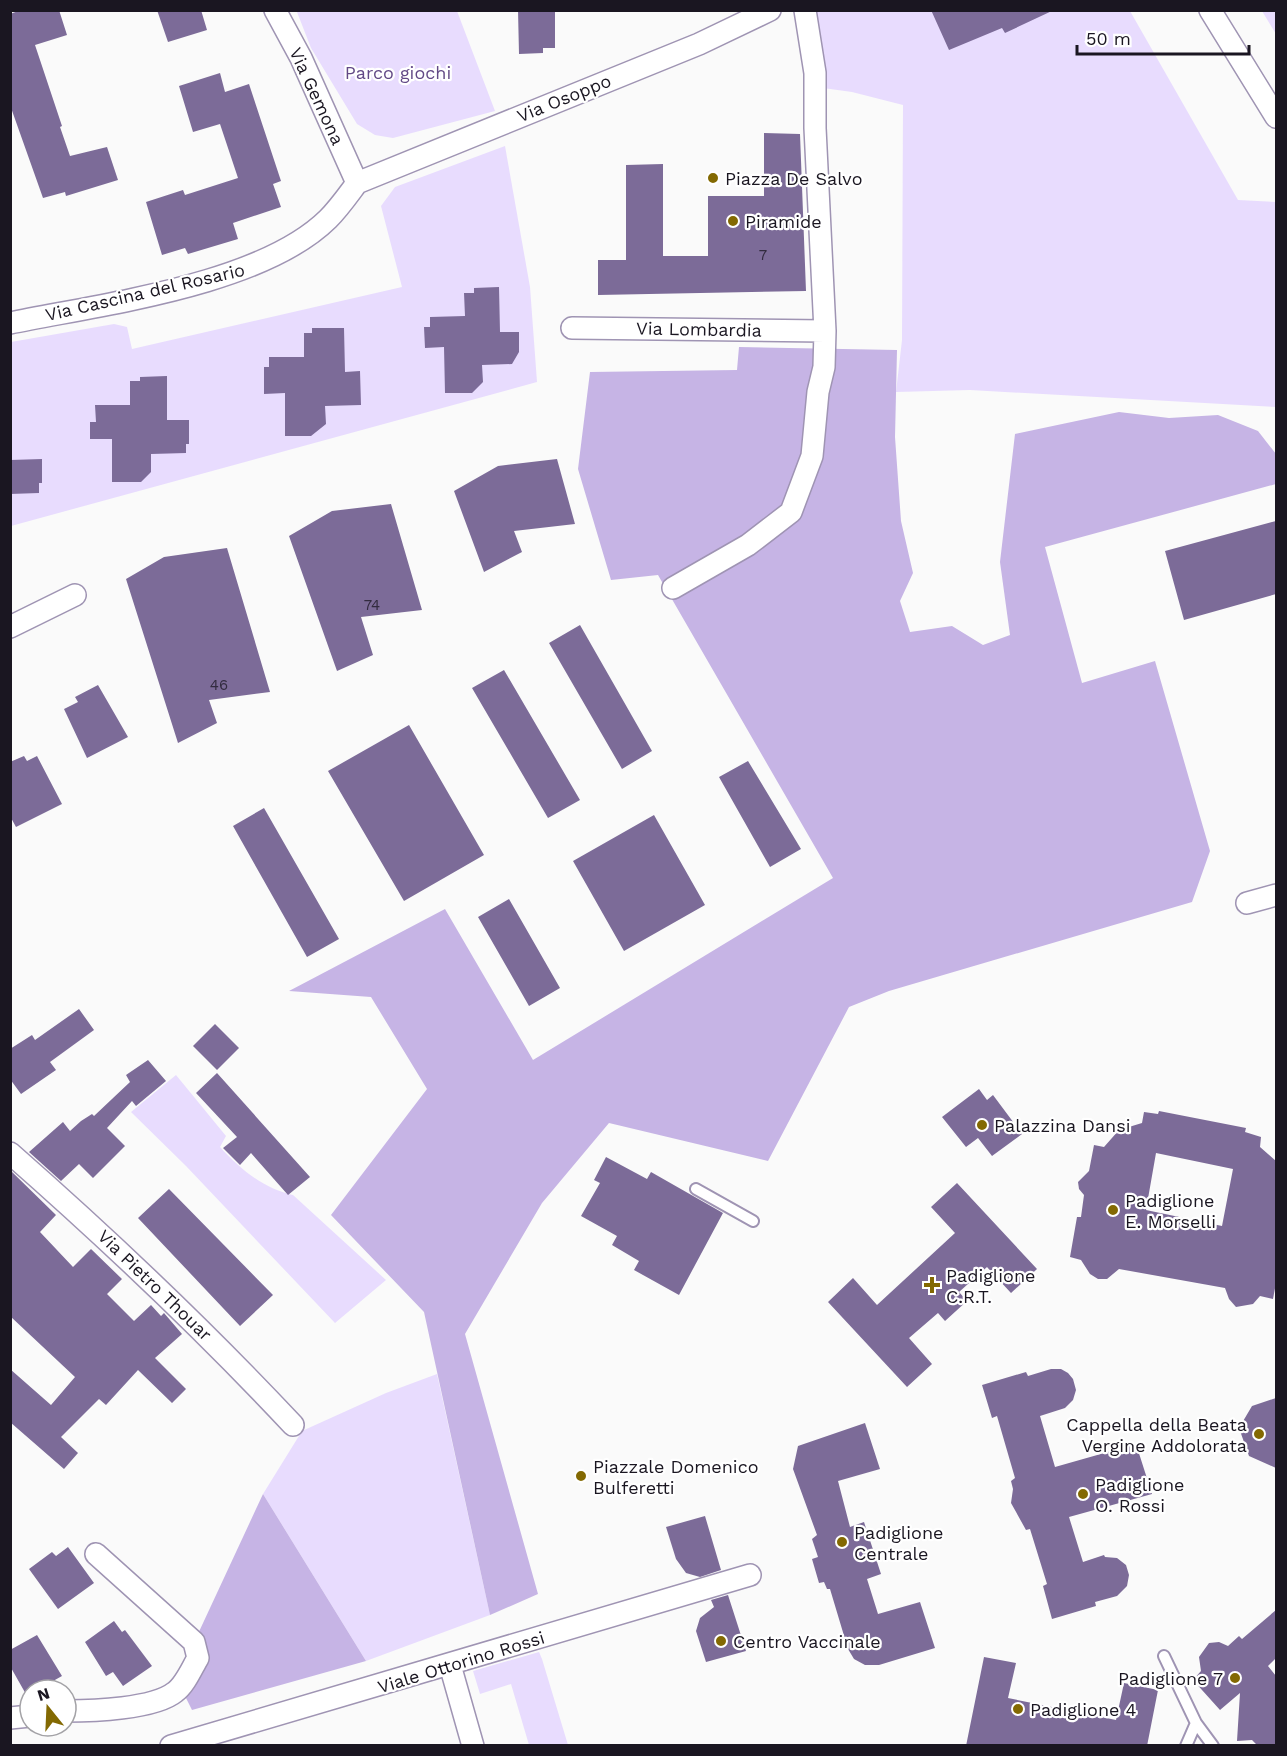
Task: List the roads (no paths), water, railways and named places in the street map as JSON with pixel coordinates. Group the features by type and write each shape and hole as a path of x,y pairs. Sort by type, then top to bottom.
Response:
{"street":[{"name":"Via Gemona","path":"275,10 301,58 357,183"},
{"name":"Via Osoppo","path":"357,183 489,127 699,44 770,10"},
{"path":"673,588 748,544 791,512 812,456 825,331 815,128 815,73 805,10"},
{"path":"1210,10 1276,117"},
{"name":"Via Cascina del Rosario","path":"10,323 170,290 250,267 290,247 327,219 357,183"},
{"name":"Via Lombardia","path":"572,328 825,331"},
{"path":"10,627 75,595"},
{"path":"1247,903 1276,895"},
{"name":"Via Pietro Thouar","path":"10,1153 97,1230 222,1349 293,1425"},
{"path":"78,1711 104,1711 155,1700 175,1692 198,1658 194,1642 96,1554"},
{"name":"Viale Ottorino Rossi","path":"171,1746 750,1575"},
{"path":"450,1665 472,1746"}],"lane":[{"path":"696,1189 753,1221"},
{"path":"1164,1656 1196,1723 1213,1746"},
{"path":"1186,1746 1196,1723"}],"place":[{"name":"Piazza De Salvo","path":"713,178"},
{"name":"Piramide","path":"733,221"},
{"name":"Palazzina Dansi","path":"982,1125"},
{"name":"Padiglione E. Morselli","path":"1113,1210"},
{"name":"Padiglione C.R.T.","path":"932,1285"},
{"name":"Cappella della Beata Vergine Addolorata","path":"1259,1434"},
{"name":"Piazzale Domenico Bulferetti","path":"581,1476"},
{"name":"Padiglione O. Rossi","path":"1083,1494"},
{"name":"Padiglione Centrale","path":"842,1542"},
{"name":"Centro Vaccinale","path":"721,1641"},
{"name":"Padiglione 7","path":"1235,1678"},
{"name":"Padiglione 4","path":"1018,1709"}],"park label":[{"name":"Parco giochi","path":"398,72"}]}
